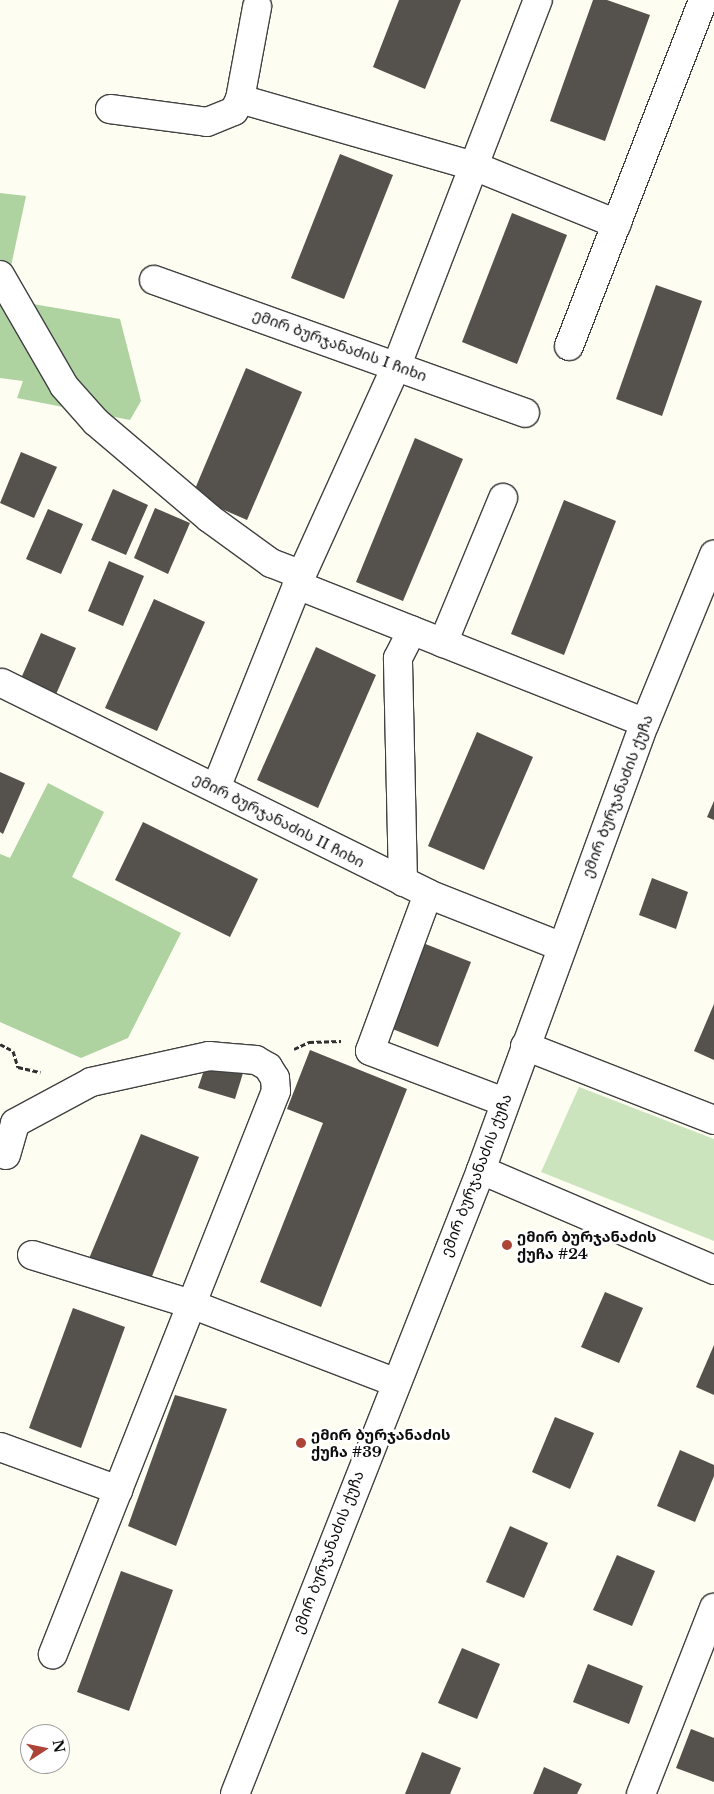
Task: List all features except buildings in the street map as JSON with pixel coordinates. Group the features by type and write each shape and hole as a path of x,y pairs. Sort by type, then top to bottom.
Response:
{"street":[{"path":"216,788 300,580 397,365 538,0"},
{"path":"569,346 703,0"},
{"path":"110,109 207,122 229,115 240,99 257,7"},
{"path":"240,99 474,166 617,224"},
{"path":"0,275 64,386 96,422 209,518 271,563 300,580 412,630 645,723"},
{"name":"ემირ ბურჯანაძის I ჩიხი","path":"154,280 397,365 525,413"},
{"path":"443,643 503,498"},
{"name":"ემირ ბურჯანაძის ქუჩა","path":"235,1794 394,1382 480,1170 526,1046 560,946 645,723 714,555"},
{"path":"403,882 398,658 412,630"},
{"name":"ემირ ბურჯანაძის II ჩიხი","path":"2,683 428,894 560,946"},
{"path":"428,894 370,1051 504,1102"},
{"path":"526,1046 714,1120"},
{"path":"6,1155 15,1123 91,1082 209,1056 256,1060 268,1067 275,1078 276,1091 53,1654"},
{"path":"480,1170 714,1270"},
{"path":"32,1256 192,1304 394,1382"},
{"path":"0,1447 118,1490"},
{"path":"641,1794 714,1608"}],"path":[{"path":"268,1067 309,1042 344,1041 370,1051"},
{"path":"0,1044 13,1051 18,1067 91,1082"}],"green space":[{"path":"0,193 26,196 4,299 120,319 141,401 130,420 17,398 23,381 0,378"},
{"path":"48,783 104,812 72,877 181,933 128,1038 81,1058 0,1022 0,854 10,858"},
{"path":"579,1087 714,1139 714,1241 541,1172"}],"place":[{"name":"ემირ ბურჯანაძის ქუჩა #24","path":"507,1245"},
{"name":"ემირ ბურჯანაძის ქუჩა #39","path":"301,1443"}]}
